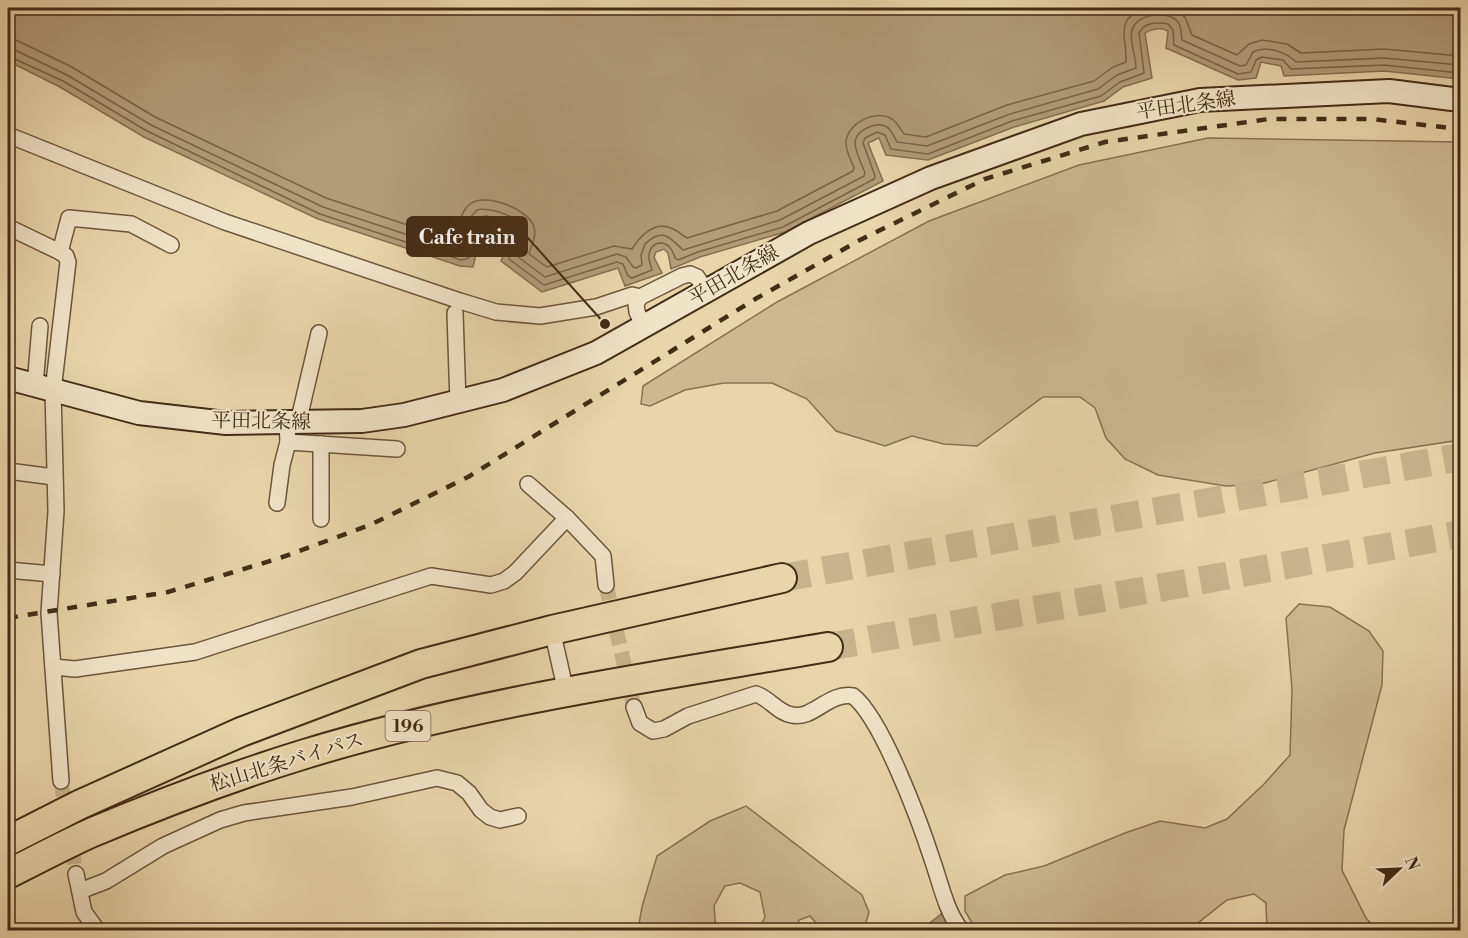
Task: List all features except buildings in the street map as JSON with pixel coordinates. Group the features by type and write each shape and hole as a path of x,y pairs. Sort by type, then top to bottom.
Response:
{"highway":[{"name":"松山北条バイパス","path":"8,841 79,805 241,732 421,664 552,630 782,578"},
{"name":"松山北条バイパス","path":"8,874 91,833 177,798 305,754 435,719 566,692 828,647"}],"main road":[{"name":"平田北条線","path":"8,378 139,413 291,430 404,415 503,390 596,353 809,233 931,178 1081,124 1200,100 1389,91 1461,100"}],"street":[{"path":"8,135 225,222 460,302 496,312 540,316 596,308 632,295 640,297"},
{"path":"60,252 69,218 131,224 171,245"},
{"path":"8,227 60,252 66,256 68,262 44,388"},
{"path":"645,327 637,312 636,304 640,297 690,274 697,277 707,292"},
{"path":"455,313 458,403"},
{"path":"40,326 56,511 49,613 62,781"},
{"path":"277,503 282,465 319,333"},
{"path":"291,430 321,444 397,449"},
{"path":"321,444 321,519"},
{"path":"8,471 54,477"},
{"path":"528,484 567,518 603,556 606,585"},
{"path":"53,667 75,669 195,652 431,576 491,585 504,581 515,573 567,518"},
{"path":"8,570 52,574"},
{"path":"552,630 566,692"},
{"path":"634,707 640,723 653,731 664,729 688,716 756,694 794,716 809,712 837,697 853,696 864,708 885,744 916,817 950,911 961,930"},
{"path":"80,891 106,881 163,846 220,820 244,813 352,797 437,778 457,783 490,817 500,820 518,816"},
{"path":"76,874 84,912 97,930"}],"shaded area":[{"path":"1208,138 1460,142 1460,440 1375,453 1261,484 1226,486 1158,475 1125,459 1106,438 1095,408 1080,397 1043,397 977,446 944,444 912,436 885,446 836,431 807,399 772,383 724,383 685,390 650,406 641,404 643,386 777,302 929,221 1079,165"},
{"path":"1299,604 1330,607 1369,631 1383,651 1382,685 1344,830 1342,870 1366,918 1377,930 1267,930 1266,903 1254,894 1227,900 1194,926 1181,930 976,930 965,911 965,896 1005,875 1044,866 1160,821 1205,828 1227,819 1264,784 1290,755 1292,689 1286,618"},
{"path":"746,806 862,895 869,912 864,930 822,930 810,916 799,920 796,930 758,930 765,917 760,892 740,883 725,886 714,906 716,930 638,930 642,907 657,856 710,821"}],"water":[{"path":"8,8 1460,8 1460,79 1384,71 1284,76 1281,66 1261,62 1256,78 1238,80 1166,48 1168,31 1153,30 1145,33 1152,78 1123,87 1104,101 1014,127 928,160 886,155 879,138 868,143 883,181 785,232 700,257 671,269 668,253 664,249 656,252 654,257 662,273 625,286 618,268 542,292 501,261 513,233 484,221 473,267 460,266 318,219 144,137 60,87 8,61"},
{"path":"941,914 954,930 921,930"}],"tunnel":[{"path":"782,578 1460,457"},
{"path":"828,647 1460,534"},
{"path":"606,585 634,707"},
{"path":"61,781 76,874"}],"railway":[{"path":"8,618 168,592 280,558 370,525 468,477 757,298 860,240 985,179 1105,142 1269,119 1371,119 1460,129"}],"place":[{"name":"Cafe train","path":"605,324"}]}
